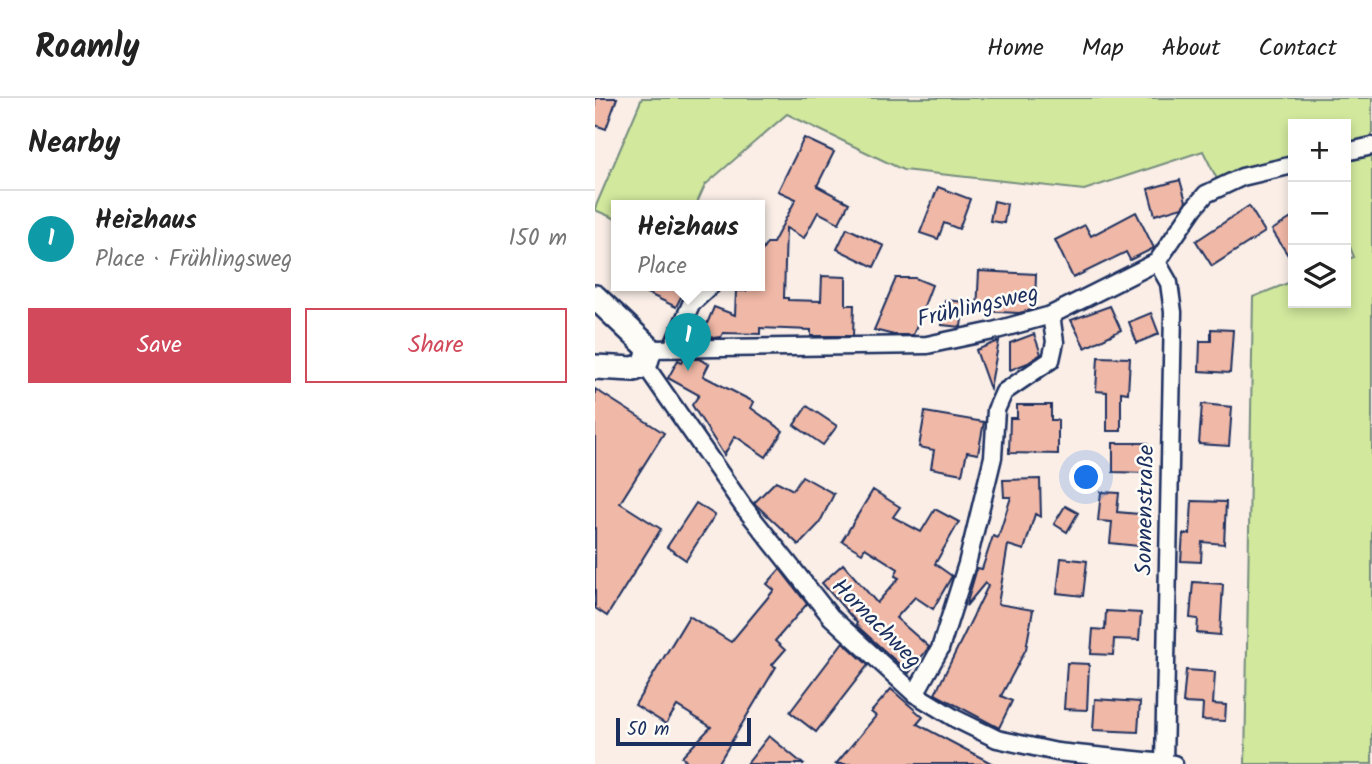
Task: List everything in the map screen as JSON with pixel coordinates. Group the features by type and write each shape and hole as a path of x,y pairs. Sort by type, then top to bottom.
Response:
{"street":[{"path":"1351,151 1372,146"},
{"name":"Frühlingsweg","path":"655,354 927,345 1051,315 1157,262 1193,208 1206,194 1242,177 1288,166"},
{"name":"Sonnenstraße","path":"1157,262 1169,283 1173,312 1169,763"},
{"path":"595,367 634,369 655,354 691,304 705,291"},
{"path":"595,297 655,354"},
{"path":"915,694 940,649 967,564 993,457 996,410 1004,392 1051,360 1055,342 1051,315"},
{"name":"Hornachweg","path":"655,354 743,506 831,617 915,694 956,719 997,739 1057,752 1169,763"}],"green space":[{"path":"642,98 1372,98 1372,764 1245,764 1253,297 1288,283 1288,308 1351,308 1351,258 1354,257 1351,250 1351,119 1288,119 1288,165 1219,183 1203,151 1084,190 903,170 787,114 705,185 698,200 611,200 611,217 595,210"}],"building":[{"path":"595,98 617,98 606,129 595,125"},
{"path":"804,138 834,152 817,186 849,203 839,223 818,212 804,238 786,228 784,298 821,301 822,276 846,277 846,305 854,305 853,336 811,336 811,330 760,328 760,334 723,333 721,337 713,338 703,333 714,307 735,315 736,291 765,291 765,246 767,243 773,243 796,199 778,191"},
{"path":"1180,180 1186,201 1182,207 1155,215 1148,189"},
{"path":"938,187 970,199 959,229 944,223 938,239 920,233"},
{"path":"994,201 1007,204 1004,223 990,221"},
{"path":"1249,206 1265,232 1212,266 1196,241"},
{"path":"1136,212 1154,248 1130,260 1126,252 1073,278 1055,240 1085,225 1091,236"},
{"path":"1288,220 1288,255 1272,230"},
{"path":"847,228 884,246 874,267 837,249"},
{"path":"979,271 1036,274 1035,309 1019,313 977,311"},
{"path":"896,278 915,278 932,285 913,335 894,335 874,330"},
{"path":"643,291 684,291 676,307"},
{"path":"945,300 964,302 961,327 942,325"},
{"path":"1110,306 1121,330 1085,348 1071,320"},
{"path":"1151,313 1159,334 1137,343 1129,322"},
{"path":"1211,329 1233,330 1230,373 1199,371 1200,341 1211,341"},
{"path":"1034,334 1041,354 1010,370 1010,343"},
{"path":"999,341 990,389 976,350"},
{"path":"1098,357 1130,358 1128,393 1121,392 1121,431 1107,431 1107,392 1096,391"},
{"path":"684,359 699,359 709,364 703,376 754,402 751,408 783,431 766,457 735,436 724,455 692,405 699,395 668,378 678,360 682,362"},
{"path":"595,389 664,433 620,503 661,529 607,616 595,608"},
{"path":"1202,404 1232,407 1229,446 1199,444"},
{"path":"1017,405 1051,405 1051,420 1058,420 1058,454 1009,453 1010,418 1017,418"},
{"path":"807,406 837,426 823,445 794,425"},
{"path":"925,412 984,422 978,454 967,452 962,474 931,468 934,450 919,447"},
{"path":"1113,443 1148,443 1147,473 1113,472"},
{"path":"802,476 834,494 819,524 799,545 754,503 776,481 793,490"},
{"path":"1040,479 1041,517 1035,514 1024,550 1008,545 998,604 1033,610 1026,649 1001,696 1012,701 999,728 935,694 988,586 985,583 966,606 977,568 982,569 993,536 998,538 1011,497 1004,497 1003,480"},
{"path":"873,490 900,507 893,517 921,532 935,509 959,522 935,564 952,576 933,609 915,597 896,618 929,647 909,673 856,625 822,583 843,564 877,603 899,578 895,576 898,569 865,548 862,553 842,541"},
{"path":"1101,492 1119,493 1117,512 1150,515 1148,547 1110,543 1112,522 1098,521"},
{"path":"1192,501 1226,502 1224,544 1202,542 1201,562 1181,561 1183,534 1190,534"},
{"path":"696,503 715,515 686,560 667,547"},
{"path":"1065,506 1078,513 1067,532 1054,524"},
{"path":"1061,558 1087,561 1083,596 1057,593"},
{"path":"780,569 807,604 775,641 785,650 772,665 776,667 718,764 689,764 682,757 711,727 677,706 666,724 635,705 689,616 731,642 774,590 767,584"},
{"path":"1193,582 1223,584 1220,635 1197,633 1198,619 1190,618"},
{"path":"1106,611 1141,613 1139,640 1114,639 1113,655 1091,654 1093,629 1105,630"},
{"path":"843,642 868,665 816,732 790,712"},
{"path":"1067,663 1089,664 1087,710 1064,709"},
{"path":"1186,670 1215,672 1213,704 1226,705 1225,721 1202,720 1203,704 1183,703"},
{"path":"891,689 923,717 917,724 993,764 836,764 876,716 871,712"},
{"path":"1095,699 1140,702 1138,732 1093,730"},
{"path":"769,736 803,764 747,764"}],"place":[{"name":"Heizhaus","path":"688,371"}]}
